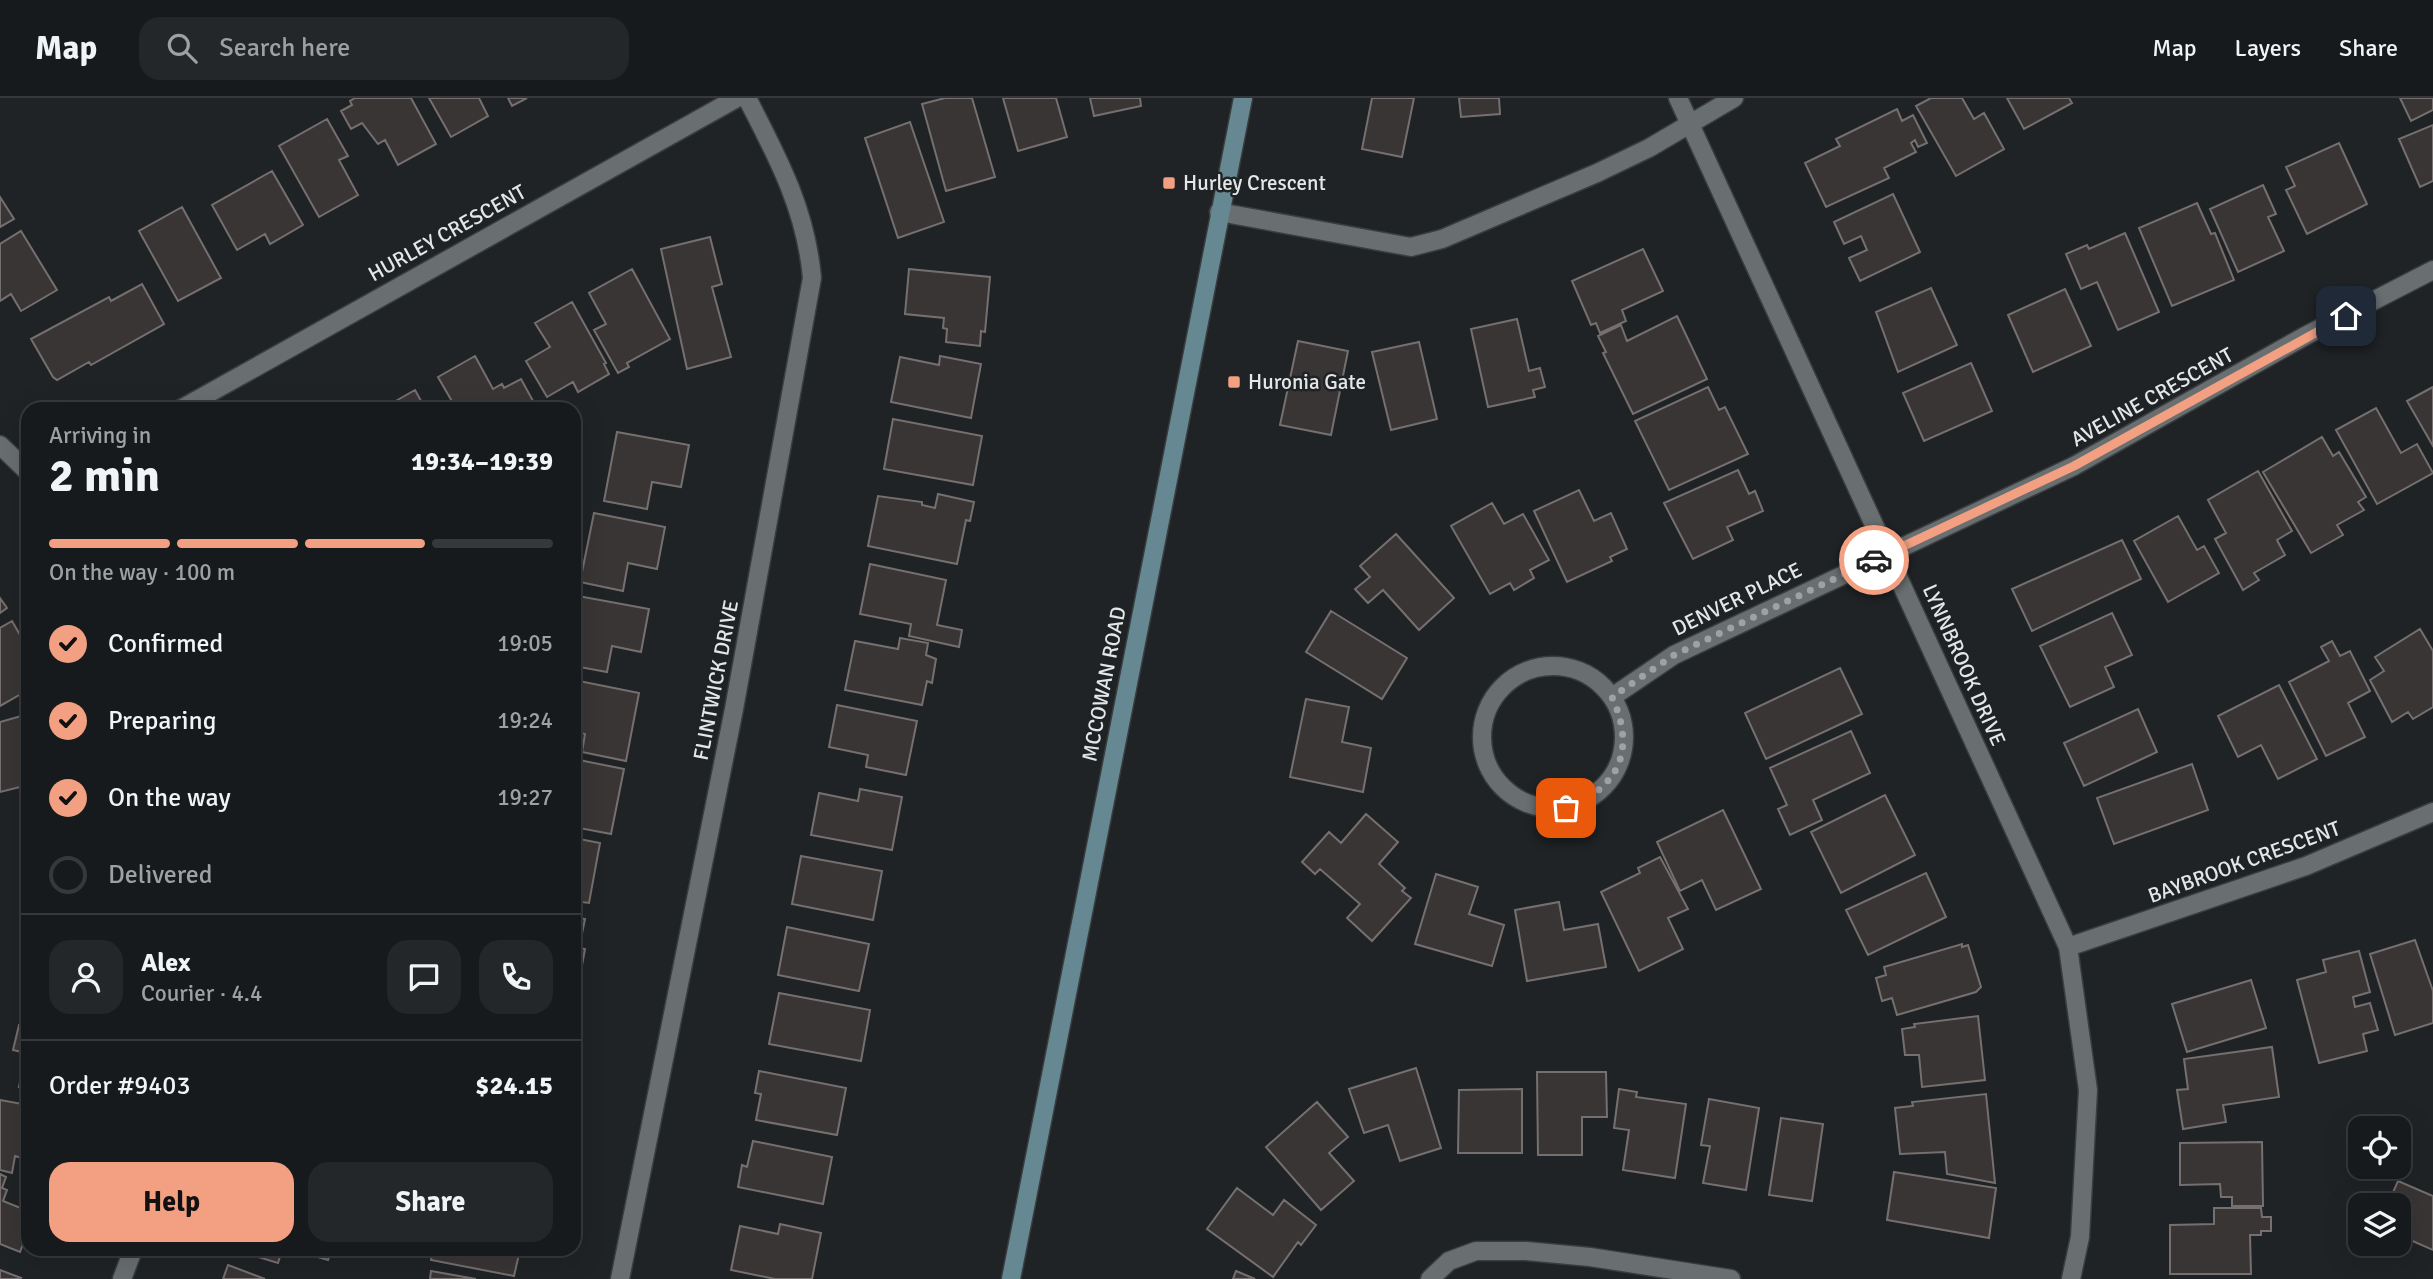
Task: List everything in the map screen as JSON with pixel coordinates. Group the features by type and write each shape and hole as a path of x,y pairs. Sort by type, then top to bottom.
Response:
{"main road":[{"name":"MCCOWAN ROAD","path":"1011,1279 1243,98"}],"street":[{"name":"HURLEY CRESCENT","path":"193,402 737,98"},
{"name":"FLINTWICK DRIVE","path":"620,1279 734,709 811,278 808,243 799,207 747,98"},
{"name":"LYNNBROOK DRIVE","path":"1678,98 2068,947 2088,1090 2080,1237 2071,1279"},
{"path":"1219,212 1410,247 1442,239 1597,173 1734,98"},
{"name":"AVELINE CRESCENT","path":"1888,553 2074,466 2305,336 2433,270"},
{"path":"0,445 21,465"},
{"name":"DENVER PLACE","path":"1612,697 1674,655 1888,553"},
{"path":"1551,666 1574,669 1595,680 1612,697 1622,718 1624,741 1619,765 1607,785 1588,800 1566,808 1542,808 1520,801 1500,787 1487,767 1481,744 1483,721 1492,700 1507,682 1528,670 1551,666"},
{"name":"BAYBROOK CRESCENT","path":"2068,947 2306,866 2433,812"},
{"path":"1430,1279 1449,1261 1476,1251 1526,1251 1590,1257 1731,1279"},
{"path":"122,1279 131,1256"}],"building":[{"path":"355,98 411,98 436,144 398,165 385,140 378,144 362,123 351,129 341,111 352,105 350,101"},
{"path":"429,98 479,98 488,116 451,137"},
{"path":"508,98 527,98 512,106"},
{"path":"945,98 972,98 995,177 946,191 922,104"},
{"path":"1003,98 1056,98 1067,137 1018,151"},
{"path":"1090,98 1140,98 1141,106 1094,116"},
{"path":"1372,98 1414,98 1402,157 1362,149"},
{"path":"1459,98 1499,98 1500,114 1461,117"},
{"path":"1931,98 1962,98 1974,119 1984,113 2004,149 1956,176 1916,106"},
{"path":"2007,98 2069,98 2072,103 2024,129"},
{"path":"2400,98 2433,98 2433,110 2411,121"},
{"path":"1897,109 1902,121 1913,115 1927,143 1918,147 1915,140 1911,143 1916,152 1884,168 1889,178 1826,207 1805,163 1840,146 1836,139"},
{"path":"327,119 348,156 339,160 358,195 319,217 279,146"},
{"path":"910,122 944,222 898,238 865,138"},
{"path":"2433,125 2433,181 2420,187 2399,139"},
{"path":"2339,143 2367,204 2307,234 2286,190 2295,186 2286,167"},
{"path":"272,171 303,225 270,244 265,234 237,250 212,205"},
{"path":"2263,185 2276,214 2268,217 2284,251 2238,272 2210,209"},
{"path":"1893,194 1920,252 1860,281 1849,258 1867,250 1861,236 1844,244 1834,222"},
{"path":"0,197 14,219 0,227"},
{"path":"2197,203 2211,234 2215,233 2234,280 2172,306 2139,228"},
{"path":"182,207 221,278 178,301 139,231"},
{"path":"21,231 57,290 21,311 11,294 0,301 0,244"},
{"path":"2125,233 2159,312 2118,330 2097,282 2081,289 2066,254 2087,245 2089,249"},
{"path":"710,237 722,284 712,287 731,357 687,369 661,249"},
{"path":"1643,249 1663,291 1622,310 1626,321 1600,333 1596,323 1591,325 1572,281"},
{"path":"632,269 670,339 627,363 629,367 618,373 594,330 606,324 589,293"},
{"path":"909,269 990,277 985,332 981,331 980,346 946,342 944,318 905,314"},
{"path":"142,284 164,324 91,365 89,362 57,380 53,377 31,339 109,297 111,301"},
{"path":"1931,288 1957,345 1898,372 1876,312"},
{"path":"2065,289 2091,346 2033,372 2008,315"},
{"path":"572,302 606,363 604,364 609,374 578,392 573,382 547,397 526,361 550,347 535,323"},
{"path":"1677,316 1707,379 1633,414 1603,353 1606,352 1598,336 1621,325 1627,341"},
{"path":"1517,319 1529,371 1540,368 1545,387 1533,390 1535,397 1488,407 1471,329"},
{"path":"1298,341 1348,351 1331,435 1280,425"},
{"path":"1419,342 1437,419 1391,430 1372,352"},
{"path":"475,356 493,389 502,384 504,388 521,379 534,402 452,402 438,377"},
{"path":"940,356 981,364 971,418 891,402 900,357 939,365"},
{"path":"1971,363 1992,411 1924,441 1903,393"},
{"path":"1708,387 1719,410 1725,407 1748,454 1669,490 1635,421"},
{"path":"2433,387 2433,446 2407,401"},
{"path":"415,390 422,402 394,402"},
{"path":"2376,408 2401,453 2417,444 2433,473 2377,504 2336,430"},
{"path":"893,419 982,436 973,485 884,469"},
{"path":"617,432 689,445 681,487 652,482 647,509 604,501"},
{"path":"2322,437 2333,456 2339,452 2366,497 2358,502 2364,510 2337,525 2343,535 2311,553 2263,472"},
{"path":"1738,470 1749,494 1755,491 1763,511 1727,527 1733,540 1693,559 1664,503"},
{"path":"2258,471 2292,531 2277,540 2285,555 2254,573 2259,580 2243,590 2215,539 2226,533 2208,500"},
{"path":"1579,490 1594,521 1611,513 1627,549 1610,557 1612,561 1567,582 1534,511"},
{"path":"938,494 974,502 970,521 966,520 957,564 868,546 878,496 922,502 922,505 935,508"},
{"path":"1492,503 1504,524 1523,514 1549,560 1530,570 1534,578 1514,590 1510,583 1490,594 1451,526"},
{"path":"594,513 665,527 657,569 628,563 623,591 581,582"},
{"path":"2178,516 2197,550 2204,546 2219,573 2168,602 2134,541"},
{"path":"1396,534 1454,598 1419,630 1383,590 1368,603 1355,589 1370,577 1360,566"},
{"path":"2122,540 2141,579 2032,631 2012,589"},
{"path":"870,564 946,580 937,625 962,630 959,647 909,636 911,624 860,614"},
{"path":"581,597 649,609 641,652 612,646 607,672 581,667"},
{"path":"0,598 7,608 0,613"},
{"path":"1331,611 1407,658 1382,699 1306,652"},
{"path":"2112,613 2132,655 2105,667 2114,687 2070,707 2040,646"},
{"path":"12,621 21,637 21,694 0,706 0,628"},
{"path":"2420,629 2433,651 2433,707 2413,719 2408,712 2392,722 2370,680 2384,671 2375,657"},
{"path":"900,638 928,643 926,655 936,659 932,683 927,681 922,705 845,690 855,641 898,649"},
{"path":"2332,641 2340,656 2350,651 2370,691 2348,703 2365,737 2326,756 2289,682 2329,661 2321,647"},
{"path":"1840,668 1862,714 1766,759 1745,713"},
{"path":"581,681 639,693 626,761 582,752 585,734 581,733"},
{"path":"2279,685 2317,759 2278,779 2261,745 2238,757 2218,716"},
{"path":"1306,699 1349,707 1342,742 1371,748 1363,792 1290,777"},
{"path":"837,705 917,721 906,775 866,767 868,755 829,747"},
{"path":"2138,709 2157,752 2084,786 2064,743"},
{"path":"21,716 21,787 0,792 0,722"},
{"path":"1851,731 1870,773 1813,800 1822,820 1790,835 1778,809 1787,805 1770,768"},
{"path":"581,760 624,769 611,834 581,828"},
{"path":"2192,764 2208,810 2114,844 2097,798"},
{"path":"860,789 902,797 892,850 811,835 819,793 858,801"},
{"path":"1885,795 1915,855 1841,893 1811,832"},
{"path":"1723,810 1761,889 1716,910 1702,880 1680,891 1657,842"},
{"path":"1366,814 1398,842 1379,864 1405,888 1402,891 1411,898 1372,941 1347,918 1360,904 1320,869 1315,874 1302,862 1329,832 1341,843"},
{"path":"581,839 600,843 589,903 581,902"},
{"path":"801,856 882,871 873,920 792,904"},
{"path":"1660,857 1688,909 1668,918 1683,949 1639,971 1601,892 1640,873 1638,868"},
{"path":"1926,873 1946,917 1868,955 1846,910"},
{"path":"1436,874 1478,887 1469,914 1504,925 1492,966 1415,944"},
{"path":"1559,902 1564,930 1598,924 1606,967 1527,981 1515,910"},
{"path":"581,918 585,919 581,938"},
{"path":"787,927 869,944 859,991 778,975"},
{"path":"2415,940 2433,991 2433,1023 2395,1035 2370,954"},
{"path":"1962,944 1962,947 1968,945 1981,987 1976,992 1897,1015 1892,998 1882,1001 1876,978 1886,975 1884,967"},
{"path":"581,948 585,949 581,971"},
{"path":"2359,951 2370,992 2353,997 2355,1007 2370,1003 2378,1030 2363,1034 2367,1051 2319,1063 2297,980 2326,972 2323,960"},
{"path":"2251,980 2266,1028 2187,1052 2172,1004"},
{"path":"779,993 870,1010 861,1061 769,1044"},
{"path":"1978,1016 1985,1080 1922,1087 1919,1055 1905,1055 1902,1029 1915,1027 1914,1024"},
{"path":"19,1025 21,1025 21,1052 13,1050"},
{"path":"2272,1047 2279,1097 2223,1105 2226,1122 2183,1129 2177,1090 2188,1089 2184,1059"},
{"path":"1416,1068 1441,1148 1400,1161 1388,1125 1364,1133 1349,1089"},
{"path":"759,1071 846,1088 837,1135 756,1120 761,1094 755,1093"},
{"path":"1537,1072 1606,1072 1607,1117 1582,1117 1582,1155 1538,1155"},
{"path":"1522,1089 1522,1153 1458,1153 1459,1090"},
{"path":"1619,1089 1637,1092 1636,1097 1686,1104 1675,1178 1623,1170 1629,1130 1614,1128"},
{"path":"1986,1094 1995,1183 1947,1174 1945,1152 1900,1154 1895,1108 1913,1106 1912,1102"},
{"path":"1709,1099 1759,1108 1746,1190 1703,1183 1710,1146 1701,1145"},
{"path":"0,1100 21,1104 21,1158 15,1156 12,1173 0,1170"},
{"path":"1317,1102 1348,1137 1329,1153 1354,1181 1321,1210 1266,1147"},
{"path":"1781,1118 1823,1124 1812,1201 1769,1195"},
{"path":"753,1141 832,1157 823,1204 738,1187 742,1165 747,1167"},
{"path":"2262,1142 2263,1206 2232,1206 2232,1197 2221,1197 2220,1184 2180,1185 2180,1143"},
{"path":"1894,1172 1996,1188 1989,1238 1887,1220"},
{"path":"0,1174 6,1177 2,1188 7,1190 3,1201 21,1208 21,1249 20,1252 0,1244"},
{"path":"2398,1181 2433,1196 2433,1250 2411,1240 2411,1193 2393,1193"},
{"path":"1237,1188 1273,1215 1284,1200 1316,1225 1301,1245 1298,1242 1273,1277 1207,1229"},
{"path":"2214,1208 2261,1208 2262,1217 2271,1217 2271,1231 2250,1235 2251,1274 2170,1274 2170,1225 2214,1224"},
{"path":"780,1224 821,1233 812,1279 775,1279 731,1270 740,1226 778,1234"},
{"path":"255,1256 280,1256 278,1263"},
{"path":"432,1256 519,1256 514,1276 431,1260"},
{"path":"228,1265 265,1279 223,1279"},
{"path":"0,1270 21,1278 0,1279"},
{"path":"431,1271 476,1279 430,1279"},
{"path":"1236,1271 1255,1279 1233,1279"}],"way so far":[{"path":"1566,808 1588,800 1607,785 1619,765 1624,741 1622,718 1612,697 1674,655 1874,560"}],"place":[{"name":"Hurley Crescent","path":"1169,183"},
{"name":"Huronia Gate","path":"1234,382"}],"route":[{"path":"1874,560 2074,466 2305,336 2346,316"}]}
